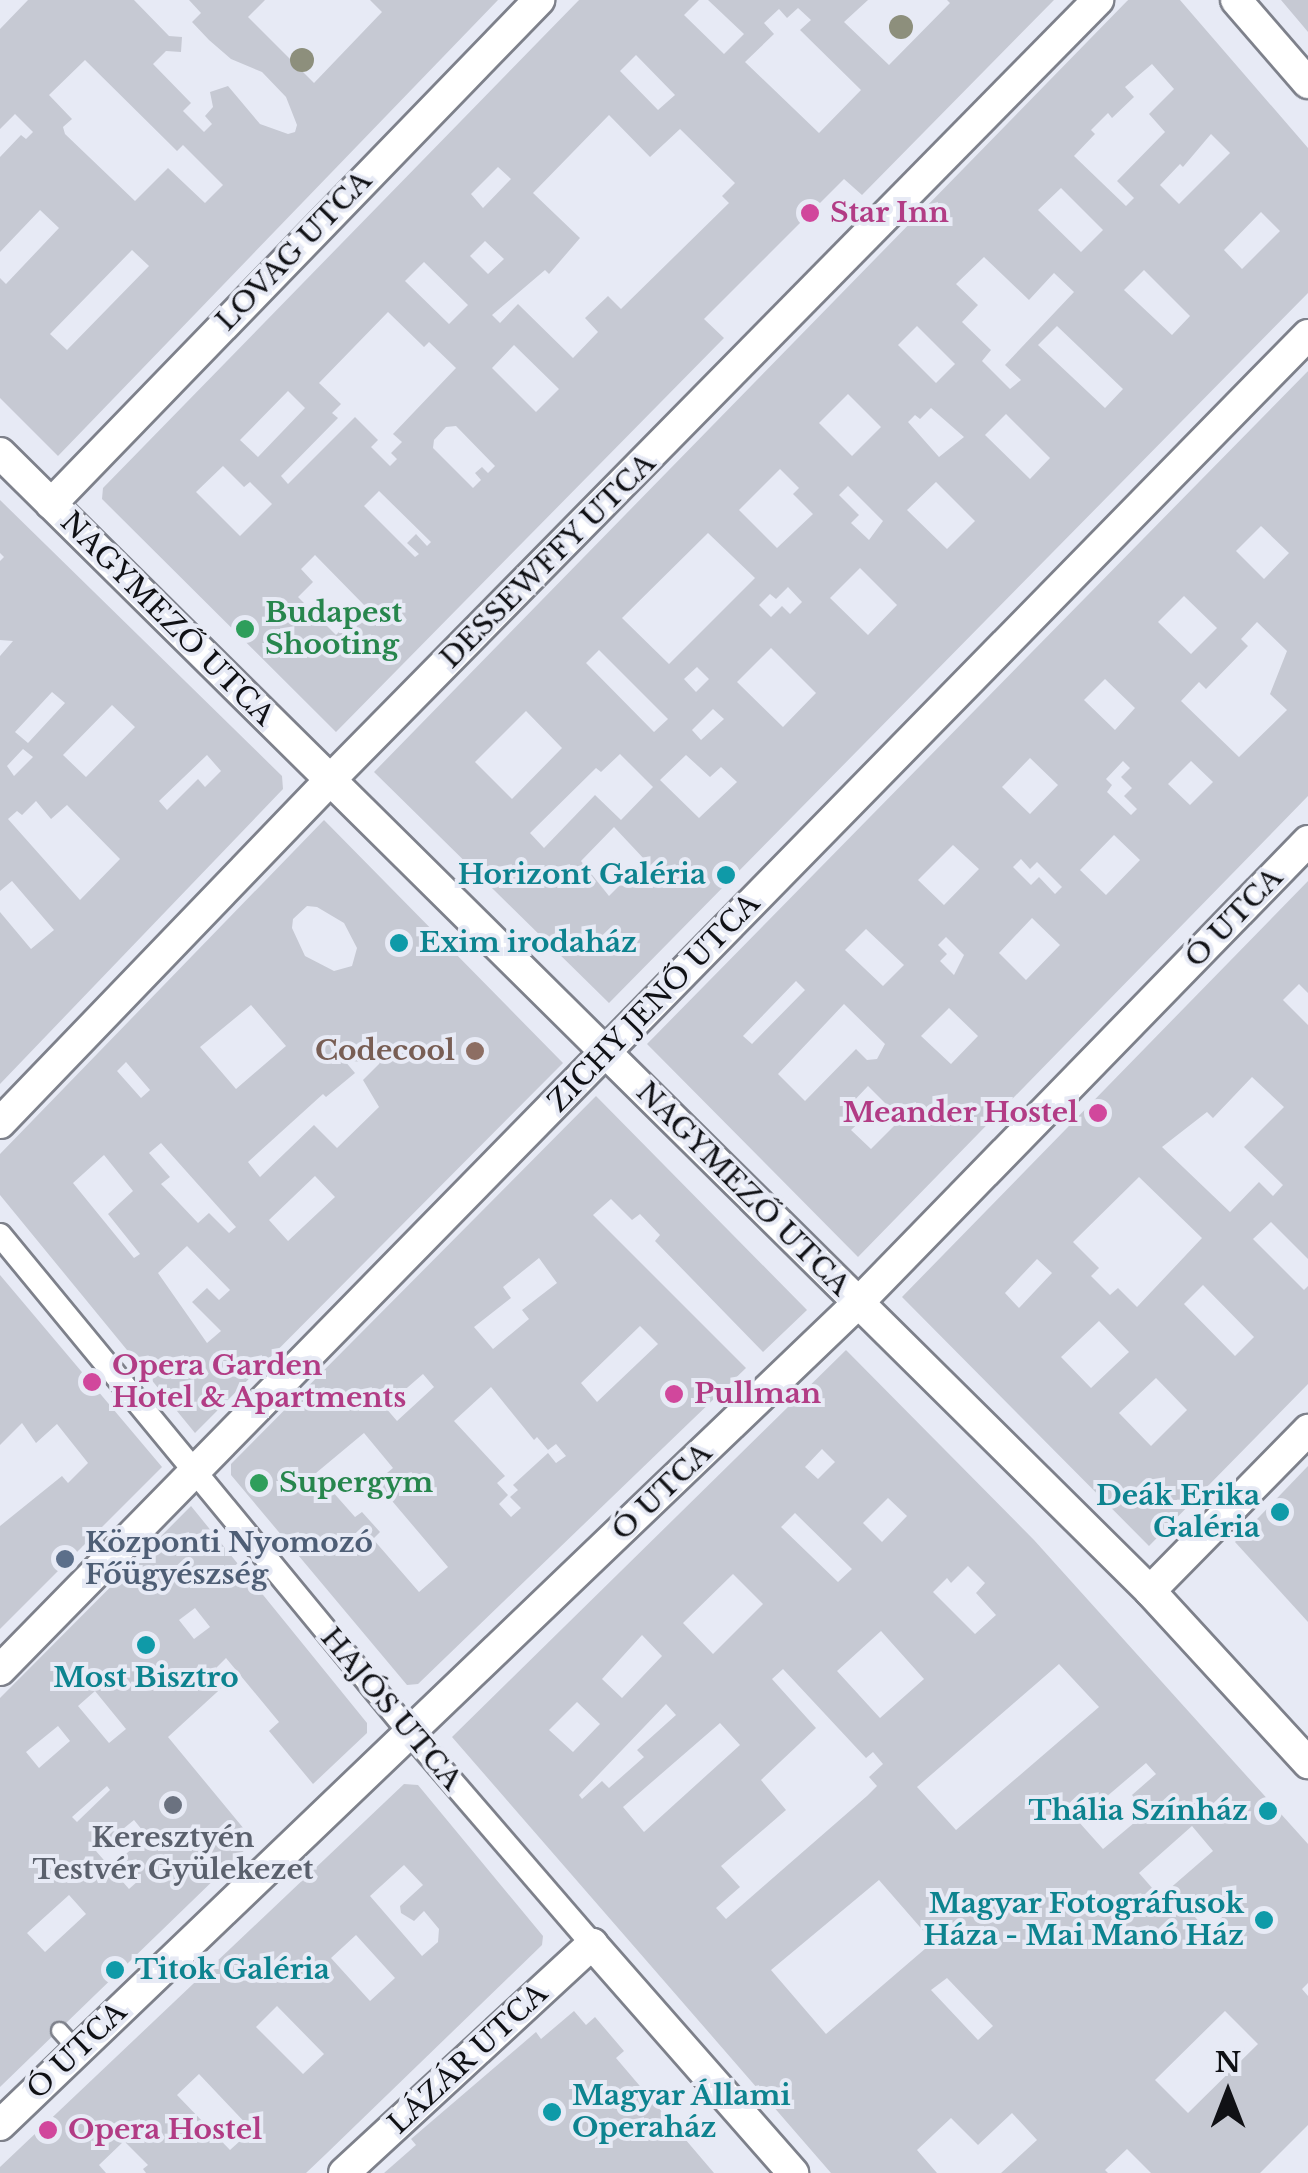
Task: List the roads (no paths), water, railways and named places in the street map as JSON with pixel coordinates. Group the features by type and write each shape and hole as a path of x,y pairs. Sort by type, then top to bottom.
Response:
{"street":[{"name":"LOVAG UTCA","path":"50,504 539,0"},
{"name":"DESSEWFFY UTCA","path":"0,1123 330,780 1098,0"},
{"path":"1236,0 1308,83"},
{"name":"ZICHY JENŐ UTCA","path":"0,1670 1308,335"},
{"name":"NAGYMEZŐ UTCA","path":"0,453 1150,1591 1308,1763"},
{"name":"Ó UTCA","path":"0,2126 68,2040 411,1734 858,1303 1308,841"},
{"name":"HAJÓS UTCA","path":"0,1235 411,1734 794,2173"},
{"path":"1150,1591 1308,1430"},
{"name":"LÁZÁR UTCA","path":"344,2173 592,1944"}],"place":[{"name":"Star Inn","path":"810,213"},
{"name":"Budapest Shooting","path":"245,629"},
{"name":"Horizont Galéria","path":"726,875"},
{"name":"Exim irodaház","path":"399,943"},
{"name":"Codecool","path":"475,1051"},
{"name":"Meander Hostel","path":"1098,1113"},
{"name":"Opera Garden Hotel & Apartments","path":"92,1382"},
{"name":"Pullman","path":"674,1394"},
{"name":"Supergym","path":"259,1483"},
{"name":"Deák Erika Galéria","path":"1280,1512"},
{"name":"Központi Nyomozó Főügyészség","path":"65,1559"},
{"name":"Most Bisztro","path":"146,1645"},
{"name":"Keresztyén Testvér Gyülekezet","path":"173,1805"},
{"name":"Thália Színház","path":"1268,1811"},
{"name":"Magyar Fotográfusok Háza - Mai Manó Ház","path":"1264,1920"},
{"name":"Titok Galéria","path":"115,1970"},
{"name":"Magyar Állami Operaház","path":"552,2112"},
{"name":"Opera Hostel","path":"48,2130"}]}
